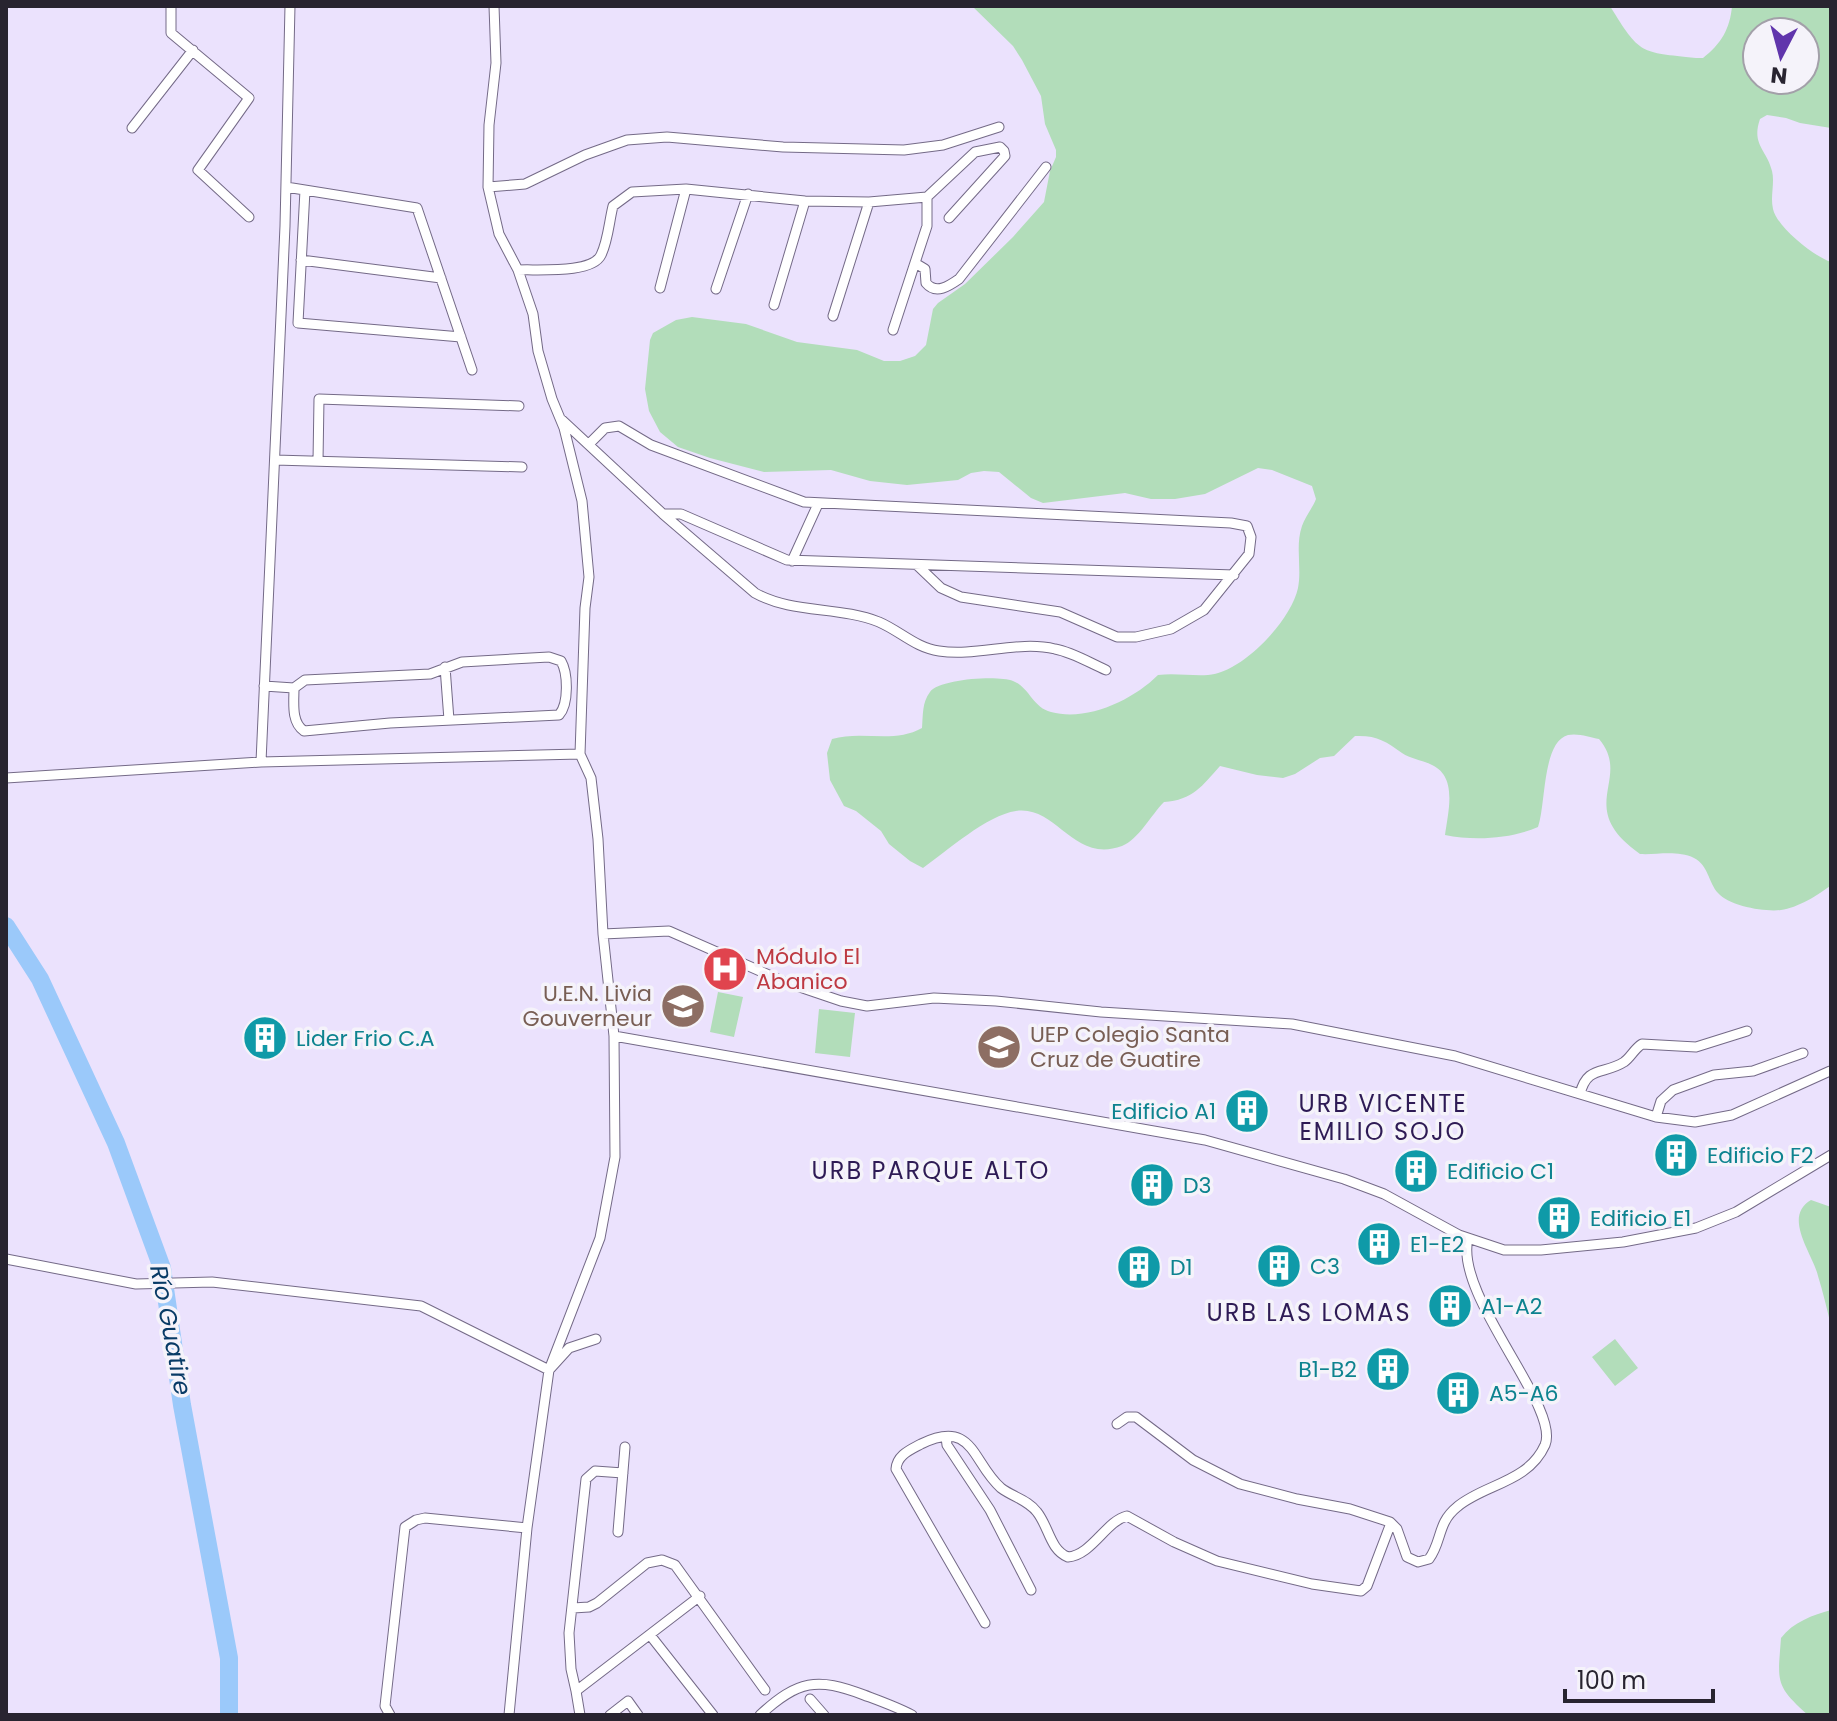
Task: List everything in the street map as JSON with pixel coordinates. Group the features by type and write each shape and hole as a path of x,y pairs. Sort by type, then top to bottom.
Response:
{"street":[{"path":"171,6 171,33 249,98 198,170 249,217"},
{"path":"261,762 286,187 290,6"},
{"path":"494,6 496,63 489,125 488,187 499,234 518,270 533,314 538,351 582,501 589,577 585,608 580,754 591,778 614,1036 615,1157 600,1238 549,1370 527,1528 509,1715"},
{"path":"132,128 193,50"},
{"path":"488,187 525,184 585,155 627,140 667,137 783,147 904,150 943,145 999,127"},
{"path":"518,270 591,266 601,255 613,206 632,192 686,189 805,201 869,202 927,197 975,152 1000,147 1005,156 949,218"},
{"path":"915,263 924,266 926,283 931,288 939,289 959,279 1046,167"},
{"path":"286,187 417,208 472,370"},
{"path":"660,288 686,189"},
{"path":"305,190 298,323 461,337"},
{"path":"716,289 748,194"},
{"path":"893,330 927,226 927,197"},
{"path":"774,305 805,201"},
{"path":"833,316 869,202"},
{"path":"301,260 441,278"},
{"path":"318,461 319,399 519,406"},
{"path":"559,418 590,443 663,514 755,593 770,602 859,616 880,623 935,651 959,653 1040,647 1057,649 1106,670"},
{"path":"590,443 605,428 619,426 665,450 804,502 818,504 1231,523 1247,526 1251,537 1249,554 1204,610 1171,629 1136,637 1117,637 1060,612 961,597 941,588 918,566"},
{"path":"275,460 522,467"},
{"path":"792,561 818,504"},
{"path":"663,514 681,514 792,561 1234,575"},
{"path":"549,657 561,661 565,669 565,707 559,715 304,731 295,720 294,688 299,682 430,674 445,667 462,662 549,657"},
{"path":"445,667 449,720"},
{"path":"264,686 294,688"},
{"path":"6,778 261,762 580,754"},
{"path":"603,934 669,931 785,982 841,1001 867,1006 934,998 1292,1024 1455,1056 1656,1117 1695,1122 1732,1115 1830,1071"},
{"path":"1580,1094 1585,1079 1621,1064 1642,1044 1696,1047 1747,1031"},
{"path":"614,1036 1205,1140 1357,1184 1384,1194 1468,1239 1504,1250 1541,1250 1623,1242 1696,1228 1736,1212 1831,1155"},
{"path":"1656,1117 1661,1101 1673,1090 1714,1075 1753,1071 1803,1053"},
{"path":"1117,1424 1127,1417 1136,1417 1193,1460 1240,1484 1350,1509 1391,1523 1397,1529 1407,1557 1418,1562 1429,1559 1441,1526 1455,1508 1519,1474 1546,1443 1545,1420 1492,1322 1470,1272 1466,1255 1468,1239"},
{"path":"6,1259 148,1285 212,1282 421,1306 549,1370"},
{"path":"549,1370 569,1348 596,1339"},
{"path":"985,1623 896,1469 897,1460 909,1450 935,1437 969,1444 997,1484 1038,1512 1055,1548 1068,1557 1081,1553 1117,1519 1127,1516 1217,1561 1312,1584 1361,1591 1367,1586 1391,1523"},
{"path":"946,1437 947,1445 990,1510 1031,1590"},
{"path":"618,1532 625,1447"},
{"path":"580,1715 569,1648 587,1477 595,1471 623,1473"},
{"path":"390,1715 385,1706 405,1527 425,1518 527,1528"},
{"path":"573,1608 589,1607 647,1563 667,1561 675,1565 700,1596 726,1638 765,1690"},
{"path":"576,1691 700,1596"},
{"path":"650,1635 713,1715"},
{"path":"760,1715 789,1693 816,1683 843,1687 912,1715"},
{"path":"810,1699 824,1715"},
{"path":"610,1715 628,1701 638,1715"}],"green space":[{"path":"972,6 1610,6 1628,34 1643,48 1663,54 1703,58 1724,35 1732,6 1831,6 1831,128 1767,115 1760,119 1757,135 1772,171 1772,204 1776,216 1797,240 1831,262 1831,885 1794,907 1756,909 1723,898 1703,865 1694,858 1674,853 1640,854 1620,837 1610,822 1607,808 1608,753 1599,739 1576,734 1560,740 1553,749 1538,827 1492,838 1445,835 1449,796 1448,786 1440,771 1380,740 1362,736 1355,736 1334,756 1320,758 1283,778 1220,766 1190,795 1164,802 1128,843 1105,849 1078,841 1043,816 1016,811 980,826 923,868 889,844 881,831 856,811 844,806 830,780 827,753 832,739 900,735 922,728 926,700 936,688 969,679 1005,679 1018,684 1040,706 1051,712 1079,714 1109,707 1136,693 1158,675 1208,675 1235,665 1275,630 1294,601 1298,588 1300,534 1316,499 1312,486 1272,470 1258,468 1205,494 1175,499 1151,499 1125,493 1043,503 1031,498 999,472 984,471 958,480 907,485 870,481 831,470 764,472 678,447 660,432 649,411 645,389 650,340 653,333 676,320 692,317 746,324 797,342 857,350 884,361 900,361 915,356 926,345 933,309 938,303 965,284 1044,202 1056,150 1045,124 1041,96 1013,46"},
{"path":"718,992 743,997 734,1037 710,1032"},
{"path":"819,1009 855,1013 850,1057 815,1053"},
{"path":"1811,1200 1831,1207 1831,1326 1818,1276 1799,1226 1803,1207"},
{"path":"1615,1339 1638,1368 1615,1386 1592,1357"},
{"path":"1831,1610 1831,1715 1808,1715 1789,1696 1781,1681 1781,1638 1797,1623"}],"waterway":[{"name":"Río Guatire","path":"6,926 40,979 116,1143 162,1268 182,1405 229,1658 229,1715"}],"place":[{"name":"Módulo El Abanico","path":"725,969"},
{"name":"U.E.N. Livia Gouverneur","path":"683,1006"},
{"name":"Lider Frio C.A","path":"265,1038"},
{"name":"UEP Colegio Santa Cruz de Guatire","path":"999,1047"},
{"name":"Edificio A1","path":"1247,1111"},
{"name":"Edificio F2","path":"1676,1155"},
{"name":"Edificio C1","path":"1416,1171"},
{"name":"D3","path":"1152,1185"},
{"name":"Edificio E1","path":"1559,1218"},
{"name":"E1-E2","path":"1379,1244"},
{"name":"C3","path":"1279,1266"},
{"name":"D1","path":"1139,1267"},
{"name":"A1-A2","path":"1450,1306"},
{"name":"B1-B2","path":"1388,1369"},
{"name":"A5-A6","path":"1458,1393"}],"district":[{"name":"URB VICENTE EMILIO SOJO","path":"1383,1117"},
{"name":"URB PARQUE ALTO","path":"931,1170"},
{"name":"URB LAS LOMAS","path":"1309,1312"}]}
